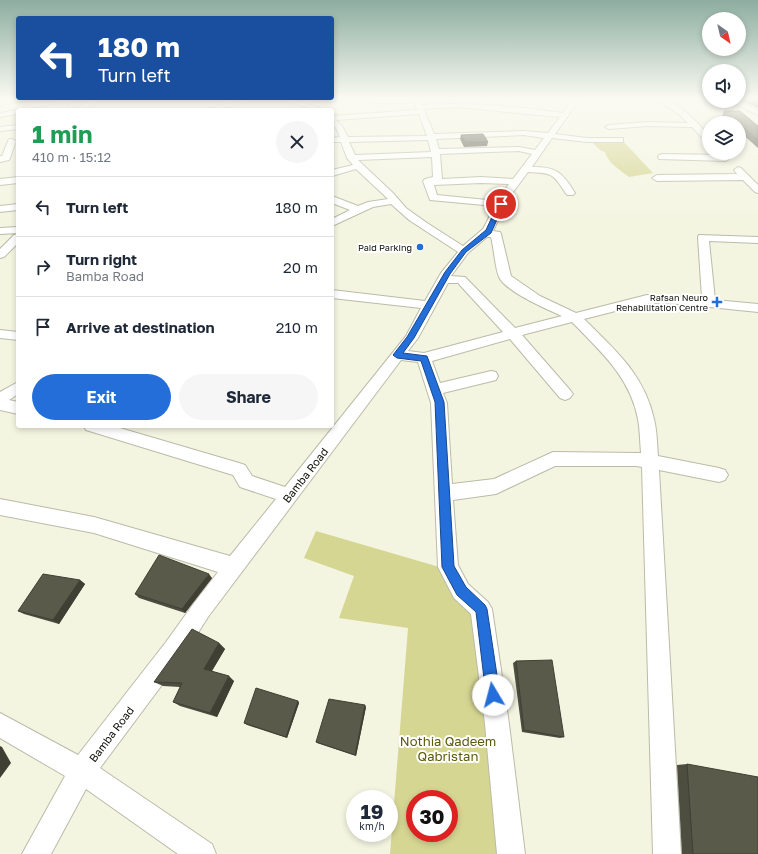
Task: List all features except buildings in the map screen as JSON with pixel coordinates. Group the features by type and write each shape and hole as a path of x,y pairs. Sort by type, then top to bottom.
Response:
{"street":[{"path":"334,140 394,139"},
{"path":"429,183 428,181 438,179 436,153 431,139"},
{"name":"Bamba Road","path":"39,853 82,771 234,568 411,338 444,279 464,251 486,234 501,204 548,139"},
{"path":"576,139 620,140"},
{"path":"345,140 351,158 390,194 393,201 411,217 464,251"},
{"path":"0,143 15,141"},
{"path":"3,158 15,141"},
{"path":"351,158 519,149 538,153"},
{"path":"3,158 16,155"},
{"path":"662,158 702,156"},
{"path":"729,160 758,190"},
{"path":"334,172 359,166"},
{"path":"429,183 480,180 546,170 560,175 570,193"},
{"path":"657,178 745,177"},
{"path":"0,182 16,180"},
{"path":"429,183 433,198 501,204"},
{"path":"334,200 358,210"},
{"path":"334,222 371,204 393,201"},
{"path":"0,209 16,207"},
{"path":"0,231 16,230"},
{"path":"486,234 496,234 505,277 514,285 536,299 574,317 618,361 633,383 646,419 650,461 667,854"},
{"path":"709,303 702,237 758,240"},
{"path":"0,255 9,243"},
{"path":"444,279 461,280 512,333 565,394"},
{"path":"334,294 429,304"},
{"path":"397,355 424,358 512,333 647,299 680,300 758,308"},
{"path":"0,334 16,336"},
{"path":"424,358 440,402 448,567 461,591 481,609 497,724 511,854"},
{"path":"435,389 491,376"},
{"path":"0,399 16,388"},
{"path":"0,404 16,408"},
{"path":"99,428 239,470 246,482 289,496"},
{"path":"445,493 496,486 553,459 636,459 719,475"},
{"path":"0,507 94,525 234,568"},
{"path":"0,725 82,771 202,854"}],"green space":[{"path":"622,140 653,173 629,177 608,159 605,152 600,150 591,141"},
{"name":"Nothia Qadeem Qabristan","path":"316,531 436,566 448,567 481,609 509,854 390,854 391,842 398,842 398,790 395,790 408,628 339,618 354,576 304,558"}],"place":[{"name":"Paid Parking","path":"420,247"},
{"name":"Rafsan Neuro Rehabilitation Centre","path":"717,302"}],"route":[{"path":"493,695 481,609 461,591 448,567 440,402 424,358 397,355 411,338 447,273 464,251 488,231 501,204"}]}
